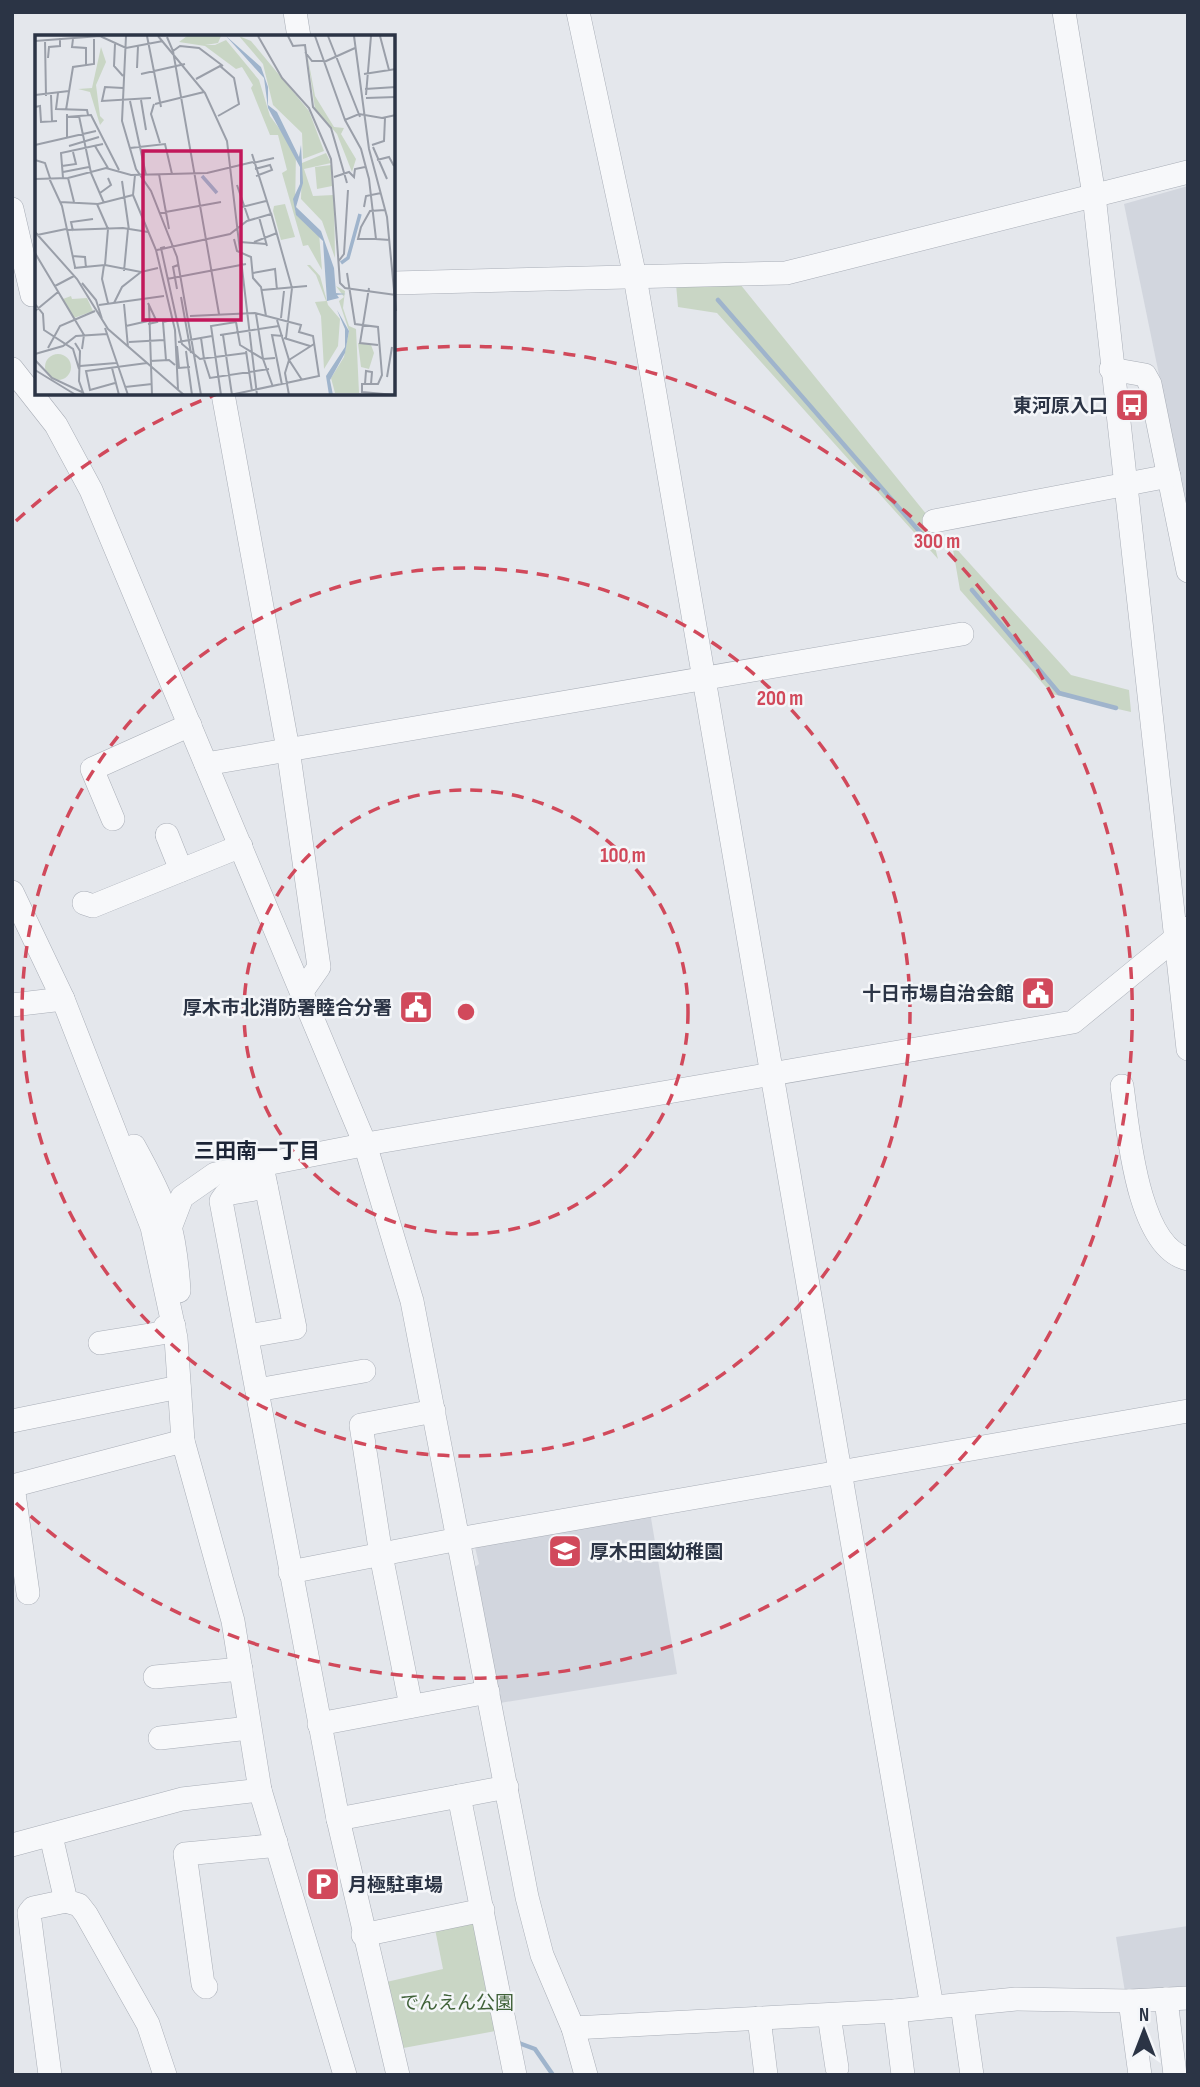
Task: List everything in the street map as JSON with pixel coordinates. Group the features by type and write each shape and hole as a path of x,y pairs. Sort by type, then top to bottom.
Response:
{"street":[{"path":"295,12 299,35"},
{"path":"578,12 635,277 932,2007"},
{"path":"1064,12 1094,195 1111,369 1182,933 1188,1049"},
{"path":"396,283 786,273 808,270 1188,172"},
{"path":"12,209 27,296"},
{"path":"12,369 56,425 90,490 303,990 365,1144 412,1301 535,1930 573,2028 586,2075"},
{"path":"1111,369 1145,374 1150,384 1188,571"},
{"path":"223,396 288,749 319,967 303,990"},
{"path":"934,521 1168,476"},
{"path":"206,764 962,634"},
{"path":"113,819 92,769 190,725"},
{"path":"166,835 181,870"},
{"path":"84,903 93,906 240,846"},
{"path":"12,892 63,999 152,1227 175,1332 183,1441 233,1621 260,1790 345,2075"},
{"path":"398,2075 363,1935 338,1819 248,1336 220,1201 226,1194 264,1176 365,1144 1073,1023 1182,933"},
{"path":"12,1004 63,999"},
{"path":"1122,1086 1138,1193 1159,1237 1188,1259"},
{"path":"105,1109 116,1114 158,1189 172,1223 179,1295 175,1332"},
{"path":"172,1223 183,1197 215,1174 264,1176"},
{"path":"248,1336 295,1328 264,1176"},
{"path":"100,1343 162,1333 165,1327 175,1332"},
{"path":"257,1390 364,1371"},
{"path":"12,1421 179,1387"},
{"path":"411,1706 382,1555 362,1425 434,1411"},
{"path":"290,1572 1188,1411"},
{"path":"28,1594 12,1486 183,1441"},
{"path":"155,1677 241,1669"},
{"path":"319,1724 488,1692"},
{"path":"167,1740 249,1728"},
{"path":"338,1819 507,1787"},
{"path":"12,1845 183,1799 260,1790"},
{"path":"459,1796 515,2075"},
{"path":"51,1836 66,1900"},
{"path":"206,1987 203,1984 185,1854 269,1846 276,1842"},
{"path":"50,2075 29,1913 33,1908 66,1900 79,1905 86,1914 138,2004 164,2075"},
{"path":"363,1935 483,1910"},
{"path":"573,2028 895,2011 1017,1999 1130,2001 1177,1998 1175,2075"},
{"path":"1130,2001 1140,2075"},
{"path":"962,2005 972,2075"},
{"path":"895,2011 903,2075"},
{"path":"829,2015 837,2068"},
{"path":"760,2018 766,2075"}],"shaded area":[{"path":"1188,186 1188,516 1124,204"},
{"path":"650,1512 677,1674 500,1703 475,1567 479,1564 474,1543"},
{"path":"1188,1926 1188,1989 1125,1992 1116,1937"}],"green space":[{"path":"676,284 740,284 927,515 938,559 717,313 678,307"},
{"path":"952,544 1071,675 1129,690 1131,712 1052,694 960,590"},
{"name":"でんえん公園","path":"475,1915 501,2030 398,2049 382,1983 443,1969 434,1924"}],"waterway":[{"path":"718,300 926,539"},
{"path":"972,590 1059,693 1116,708"},
{"path":"516,2042 535,2049 553,2075"}],"place":[{"name":"東河原入口","path":"1132,405"},
{"name":"十日市場自治会館","path":"1038,993"},
{"name":"厚木市北消防署睦合分署","path":"416,1007"},
{"name":"厚木田園幼稚園","path":"565,1551"},
{"name":"月極駐車場","path":"323,1884"}],"district":[{"name":"三田南一丁目","path":"257,1151"}]}
